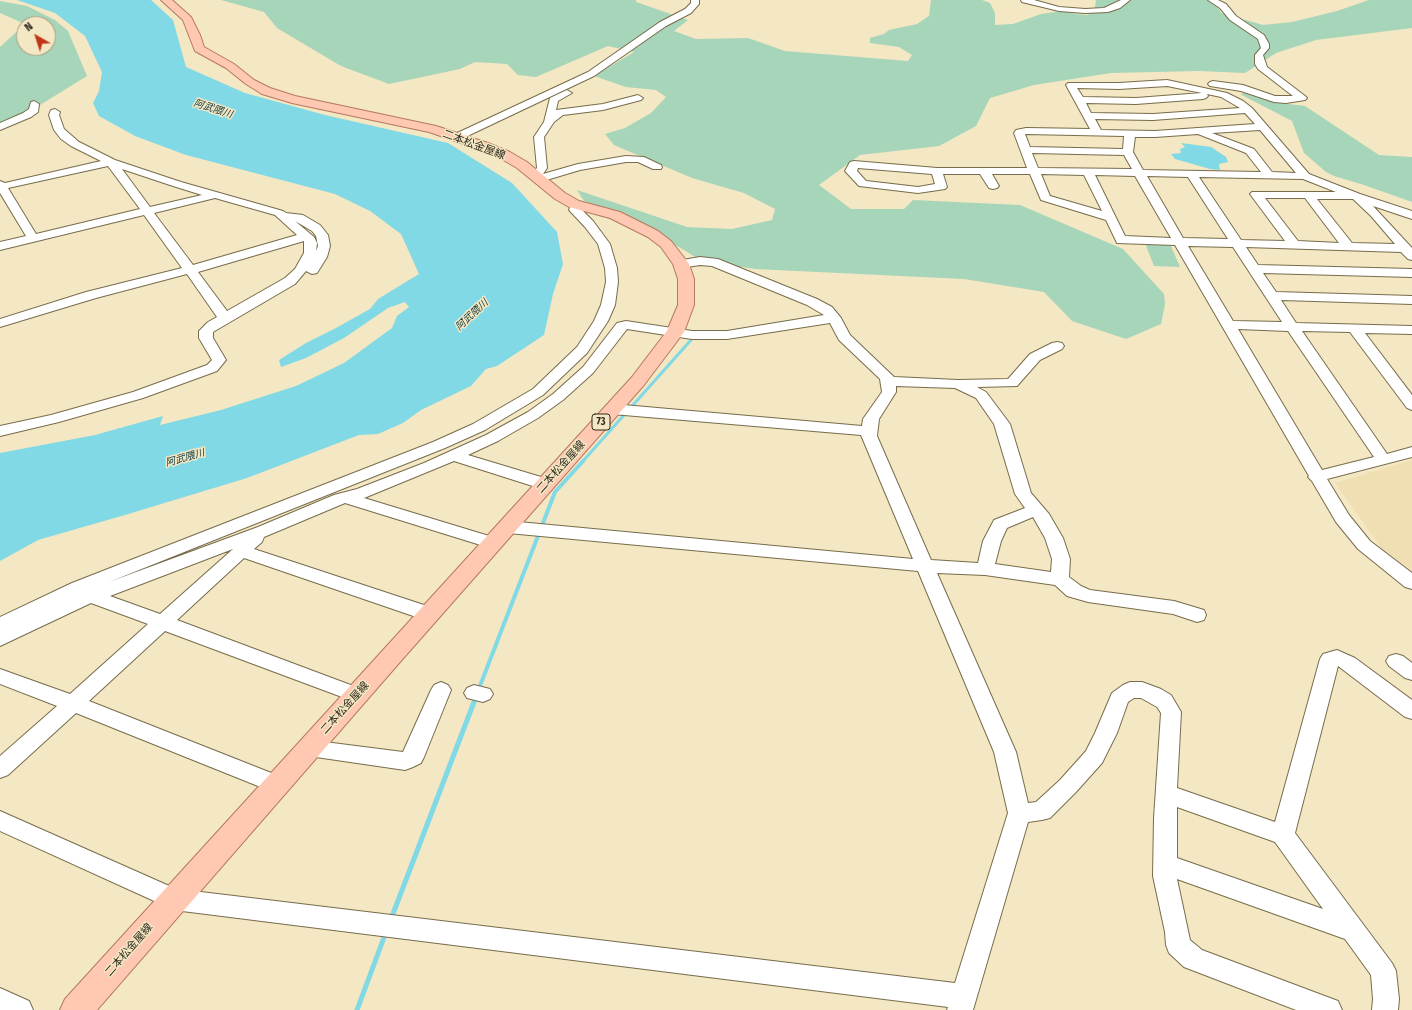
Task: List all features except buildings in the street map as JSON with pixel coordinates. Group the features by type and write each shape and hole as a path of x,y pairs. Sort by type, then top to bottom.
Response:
{"main road":[{"name":"二本松金屋線","path":"76,1010 545,484 621,410 638,381 675,332 686,305 686,279 680,264 666,244 653,234 614,215 576,205 560,196 538,178 505,155 457,137 432,130 292,99 266,91 250,82 230,66 199,49 195,35 187,20 166,0"}],"street":[{"path":"457,137 583,78 604,66 663,24 688,11 695,4 695,0"},
{"path":"1025,0 1058,9 1084,11 1105,10 1117,6 1126,0"},
{"path":"1154,74 1243,88 1274,99 1286,100 1302,98 1263,69 1260,64 1260,55 1266,44 1261,37 1233,18 1223,6 1212,0"},
{"path":"1097,132 1069,79 1112,76"},
{"path":"549,121 553,100 556,97 588,85 589,82 583,78"},
{"path":"1071,85 1119,86 1167,83 1224,95 1240,103 1248,110 1305,176"},
{"path":"1079,100 1136,101 1224,95"},
{"path":"538,178 542,168 539,137 549,121 560,112 603,107 638,98"},
{"path":"0,127 27,115 34,110 34,104"},
{"path":"1088,116 1153,117 1248,110"},
{"path":"0,431 54,419 138,395 212,368 219,360 206,338 206,331 213,325 290,281 300,271 310,253 311,242 283,216 274,211 170,182 111,162 75,144 65,137 59,130 54,115 55,112"},
{"path":"1111,218 1045,198 1019,133 1130,133 1198,131 1263,126"},
{"path":"1198,131 1250,151 1269,175"},
{"path":"1130,133 1128,152 1139,173 1316,477 1352,532 1364,544 1412,583"},
{"path":"1026,150 1128,152"},
{"path":"538,178 578,167 626,159 640,159 657,167"},
{"path":"33,238 1,186 111,162"},
{"path":"111,162 225,318"},
{"path":"937,171 941,187 918,190 863,184 851,171 854,164 937,171 1191,173 1305,176 1356,196 1412,215"},
{"path":"984,171 993,186"},
{"path":"1088,172 1121,240 1348,246 1408,252"},
{"path":"1191,173 1292,327 1383,459"},
{"path":"1241,174 1294,245"},
{"path":"0,246 216,194"},
{"path":"1256,194 1356,196 1375,214 1408,252"},
{"path":"1308,195 1348,246"},
{"path":"0,625 86,584 439,445 479,427 538,392 582,350 597,328 608,305 612,282 611,268 604,244 589,224 574,210 576,205"},
{"path":"206,338 282,297 310,273 321,257 324,246 322,235 316,228 299,218 283,216"},
{"path":"0,323 91,295 189,270 305,237"},
{"path":"0,821 174,899 389,925 963,1003 1019,813 1005,752 871,441 869,431 871,419 889,392 887,378 844,337 834,318 827,310 812,302 714,262 700,261 680,264"},
{"path":"1254,270 1412,273"},
{"path":"1272,296 1412,300"},
{"path":"0,639 28,624 92,596 264,531 346,498 363,493 454,456 499,434 533,415 558,397 588,370 622,326 626,325 704,336 741,334 834,318"},
{"path":"1228,325 1412,330"},
{"path":"1354,328 1412,405"},
{"path":"887,381 958,384 1012,383 1035,357 1058,346"},
{"path":"958,384 981,395 1002,424 1023,494 1044,518 1054,538 1061,559 1060,579"},
{"path":"621,410 869,431"},
{"path":"1316,477 1412,452"},
{"path":"454,456 545,484"},
{"path":"346,498 493,543"},
{"path":"985,569 992,541 1000,524 1036,510"},
{"path":"508,527 924,566 985,569 1060,579 1074,591 1088,596 1174,608 1197,615"},
{"path":"0,769 264,531"},
{"path":"241,551 429,614"},
{"path":"92,596 357,695"},
{"path":"1283,835 1330,659 1337,658 1348,663 1412,711"},
{"path":"1396,661 1412,673"},
{"path":"0,676 276,784"},
{"path":"309,748 405,761 413,757 441,690"},
{"path":"1019,813 1042,811 1068,786 1094,757 1106,734 1119,698 1130,690 1142,690 1154,694 1164,701 1171,712 1165,818 1165,876 1177,932 1178,945 1193,959 1329,1010"},
{"path":"1167,794 1283,835 1383,971 1386,1010"},
{"path":"1165,864 1354,931"},
{"path":"0,1000 20,1010"}],"shaded area":[{"path":"1412,460 1412,570 1382,549 1335,483"}],"green space":[{"path":"221,0 636,0 636,2 688,20 674,31 696,39 748,38 785,51 908,61 912,55 899,47 870,43 870,38 884,34 889,30 917,24 929,16 931,0 982,0 990,3 995,13 995,25 1013,24 1041,14 1063,11 1088,15 1095,7 1095,0 1214,0 1221,13 1263,25 1292,22 1337,11 1369,0 1412,0 1412,28 1316,40 1276,53 1245,73 1199,71 1111,73 1034,85 990,98 976,126 939,146 860,155 819,185 851,209 904,209 913,200 1020,205 1123,249 1164,294 1165,304 1161,324 1126,339 1072,321 1044,292 964,279 755,269 702,261 637,222 584,201 577,190 687,227 732,229 772,220 775,209 744,193 692,178 614,145 605,134 625,128 651,113 666,97 656,90 626,87 594,76 634,52 608,46 536,77 518,75 507,64 475,62 460,69 389,84 341,66 277,28 264,12"},
{"path":"0,1 27,6 47,16 16,16 16,20 0,13"},
{"path":"56,21 68,31 87,76 27,113 0,124 0,47 16,32 16,56 56,56"},
{"path":"1254,91 1280,103 1305,106 1379,155 1412,157 1412,202 1326,172 1304,153 1292,121 1240,94"},
{"path":"1145,243 1170,244 1180,267 1154,266"}],"water":[{"name":"阿武隈川","path":"17,0 151,0 173,20 186,67 245,93 325,115 448,143 512,183 557,232 563,264 553,294 544,335 497,366 486,369 471,386 421,410 403,423 378,434 359,435 247,478 38,540 0,561 0,453 95,435 163,416 160,425 221,410 296,386 344,363 392,328 397,316 409,307 405,302 388,308 344,338 306,358 281,367 279,360 306,343 370,309 378,299 419,274 401,234 370,211 335,194 186,155 135,136 99,116 93,103 99,91 102,72 85,36 55,13"},
{"path":"1181,143 1211,147 1226,157 1228,162 1219,164 1220,170 1210,169 1175,159 1171,154 1181,153 1180,149 1185,147"}],"waterway":[{"path":"583,461 691,340"},
{"path":"478,691 555,492 584,460"},
{"path":"474,703 476,697"},
{"path":"391,919 474,702"},
{"path":"357,1010 386,932"}]}
